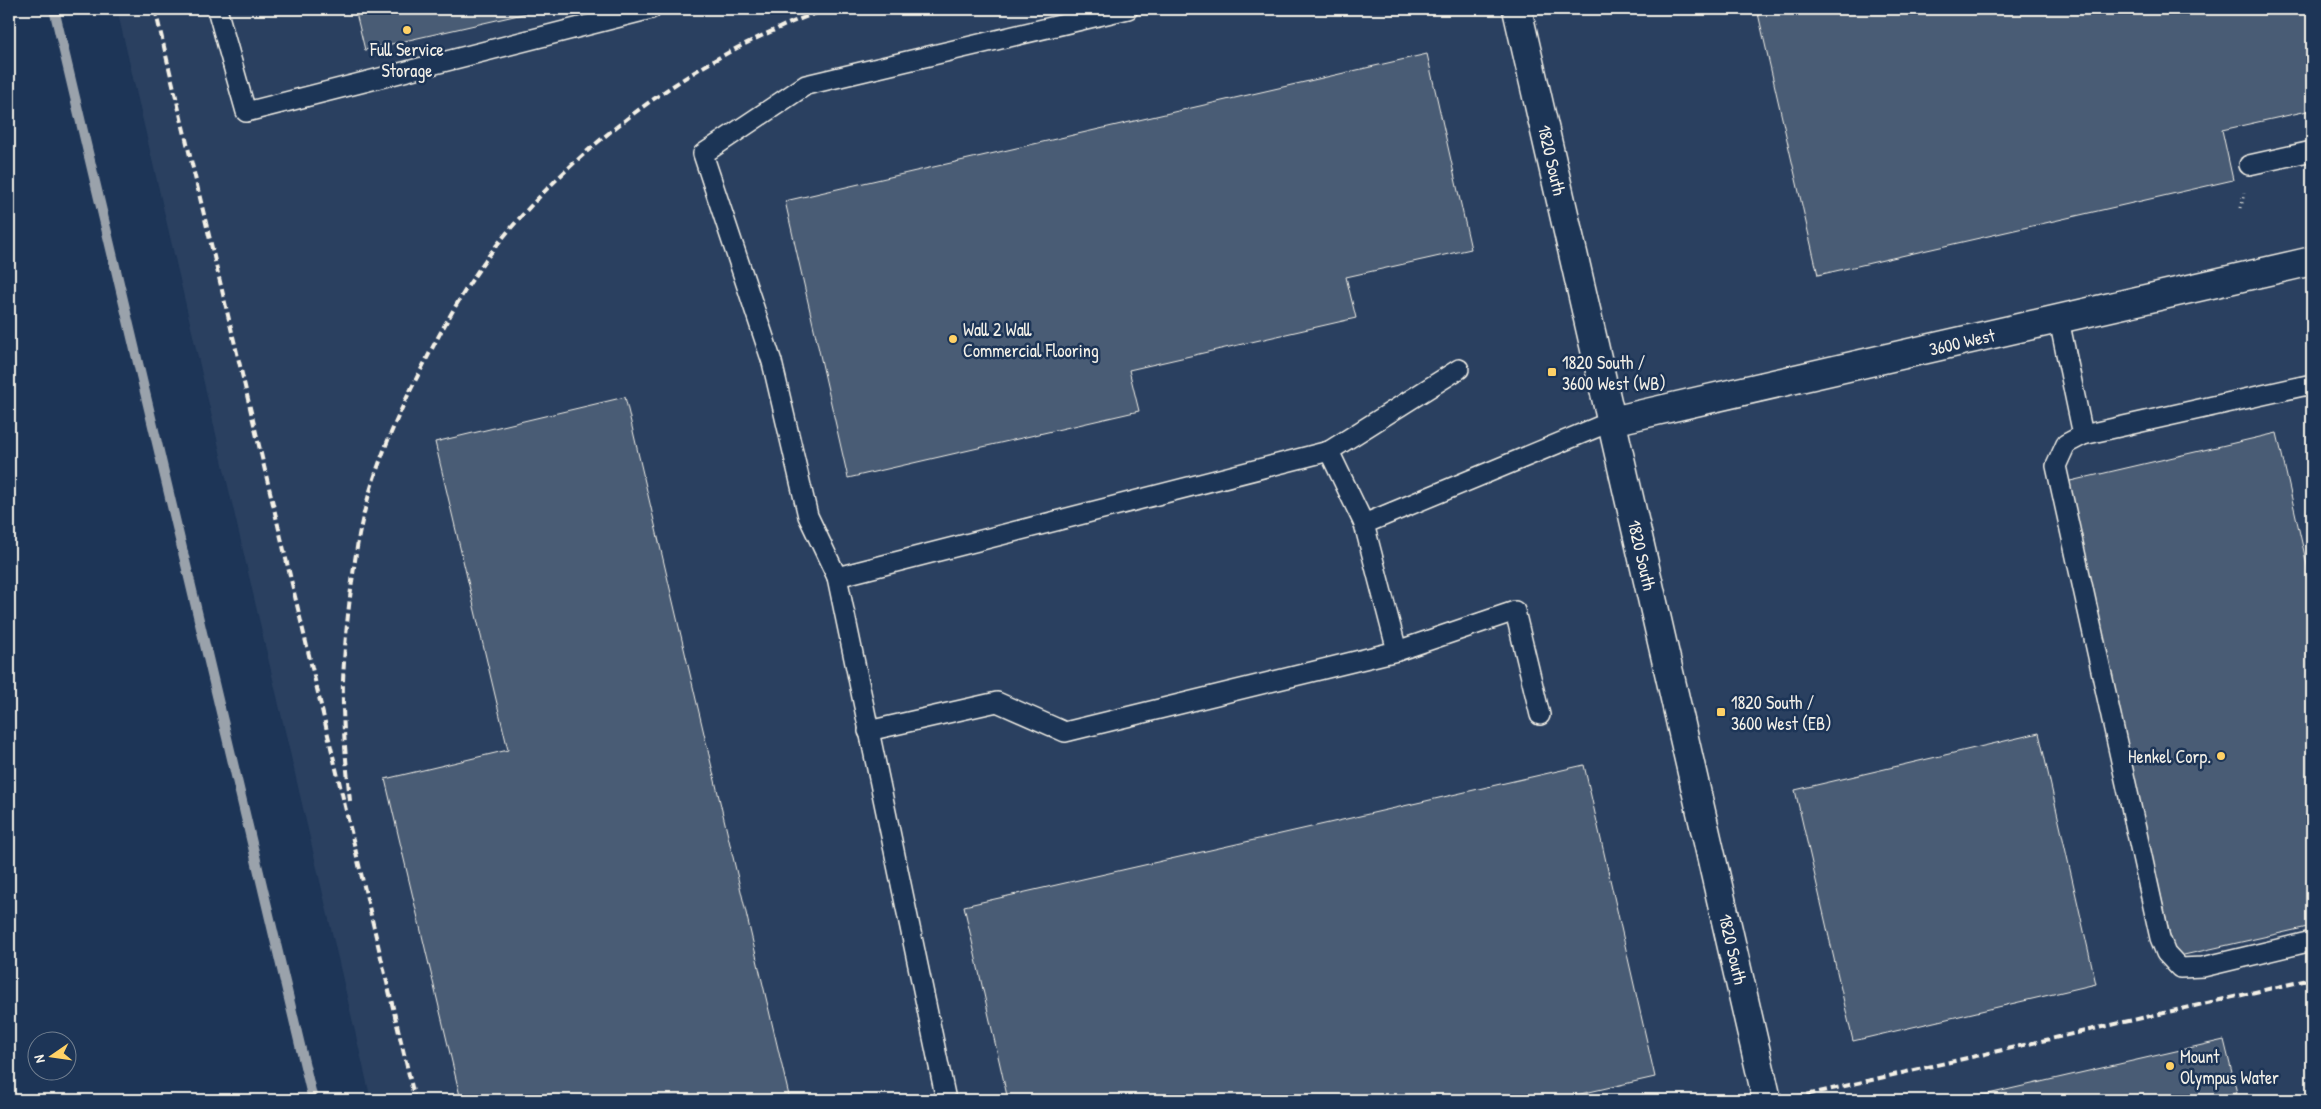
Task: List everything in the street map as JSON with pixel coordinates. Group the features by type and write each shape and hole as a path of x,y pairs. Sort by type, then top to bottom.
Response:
{"street":[{"name":"1820 South","path":"1517,9 1767,1100"},
{"name":"3600 West","path":"1612,422 2312,262"}],"lane":[{"path":"217,9 246,112 651,9"},
{"path":"946,1100 837,576 808,516 772,362 703,154 806,85 1128,9"},
{"path":"2250,165 2312,151"},
{"path":"2059,320 2083,435"},
{"path":"837,576 1329,451 1459,369"},
{"path":"2312,384 2083,435 2066,444 2056,466 2160,938 2166,953 2180,968 2203,967 2312,941"},
{"path":"1364,524 1612,422"},
{"path":"1329,451 1364,524 1397,651"},
{"path":"868,731 997,702 1065,732 1397,651 1515,611 1540,715"}],"shaded area":[{"path":"117,9 2312,9 2312,1100 371,1100"}],"building":[{"name":"Full Service Storage","path":"355,9 545,9 365,50"},
{"path":"1757,9 2312,9 2312,110 2222,130 2233,180 1818,275"},
{"path":"1427,54 1471,249 1346,277 1356,318 1129,370 1139,411 848,478 785,201"},
{"path":"625,397 790,1100 461,1100 385,779 508,750 435,442"},
{"name":"Henkel Corp.","path":"2277,433 2312,587 2312,926 2175,957 2066,482"},
{"path":"2039,733 2096,984 1853,1041 1795,790"},
{"path":"1584,765 1655,1077 1554,1100 1008,1100 964,906"},
{"name":"Mount Olympus Water","path":"2224,1040 2237,1093 2204,1100 1962,1100"}],"waterway":[{"path":"54,9 313,1100"}],"railway":[{"path":"155,9 415,1100"},
{"path":"350,801 344,726 343,681 353,571 359,535 370,490 386,446 414,382 457,304 483,263 521,217 586,152 622,123 659,95 698,70 789,23 828,9"},
{"path":"1784,1100 2312,979"}],"place":[{"name":"Full Service Storage","path":"407,30"},
{"name":"Wall 2 Wall Commercial Flooring","path":"953,339"},
{"name":"1820 South / 3600 West (WB)","path":"1552,372"},
{"name":"1820 South / 3600 West (EB)","path":"1721,712"},
{"name":"Henkel Corp.","path":"2221,756"},
{"name":"Mount Olympus Water","path":"2170,1066"}]}
